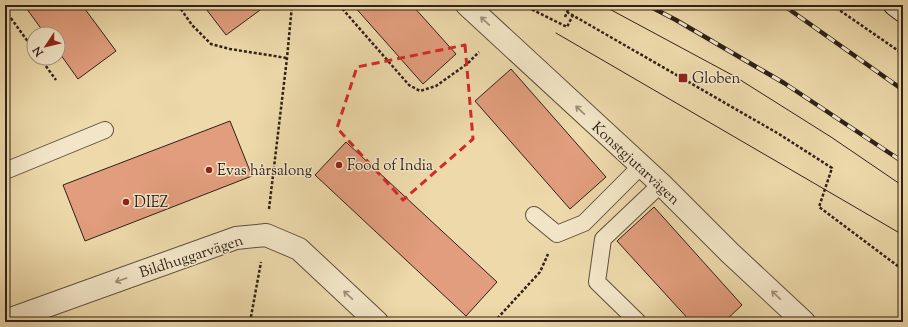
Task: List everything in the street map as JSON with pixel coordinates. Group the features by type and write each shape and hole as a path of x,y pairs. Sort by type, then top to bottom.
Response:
{"street":[{"name":"Konstgjutarvägen","path":"467,5 661,184 730,253 804,322"},
{"path":"895,5 903,10"},
{"name":"Bildhuggarvägen","path":"5,321 236,238 266,235 299,249 377,322"}],"lane":[{"path":"5,171 106,130"},
{"path":"534,215 557,234 584,223 641,166"},
{"path":"638,322 597,282 603,239 661,184"}],"path":[{"path":"178,5 192,25 211,44 230,49 287,58"},
{"path":"250,322 266,235 292,5"},
{"path":"339,5 409,85 420,91 436,86 467,64 497,34"},
{"path":"523,5 566,27 573,15"},
{"path":"832,5 903,54"},
{"path":"565,17 570,6"},
{"path":"5,10 26,39"},
{"path":"567,12 779,134 832,168 819,207 903,270"},
{"path":"46,66 56,80"},
{"path":"494,322 540,272 557,234"}],"highlighted area":[{"path":"465,45 473,139 403,200 337,128 357,67"}],"building":[{"path":"24,5 82,5 116,51 78,79 66,62 66,26 39,26"},
{"path":"203,5 267,5 226,35"},
{"path":"353,5 412,5 456,54 423,84"},
{"path":"511,69 606,177 570,209 475,101"},
{"path":"230,121 252,176 85,241 63,185"},
{"path":"346,142 497,282 466,316 315,175"},
{"path":"654,207 742,305 724,322 691,322 617,241"}],"tram line":[{"path":"602,5 734,76 831,137 903,186"},
{"path":"556,33 903,235"}],"railway":[{"path":"647,5 676,20 784,83 903,162"},
{"path":"783,5 903,90"}],"place":[{"name":"Globen","path":"683,78"},
{"name":"Food of India","path":"339,165"},
{"name":"Evas hårsalong","path":"209,170"},
{"name":"DIEZ","path":"126,202"}]}
